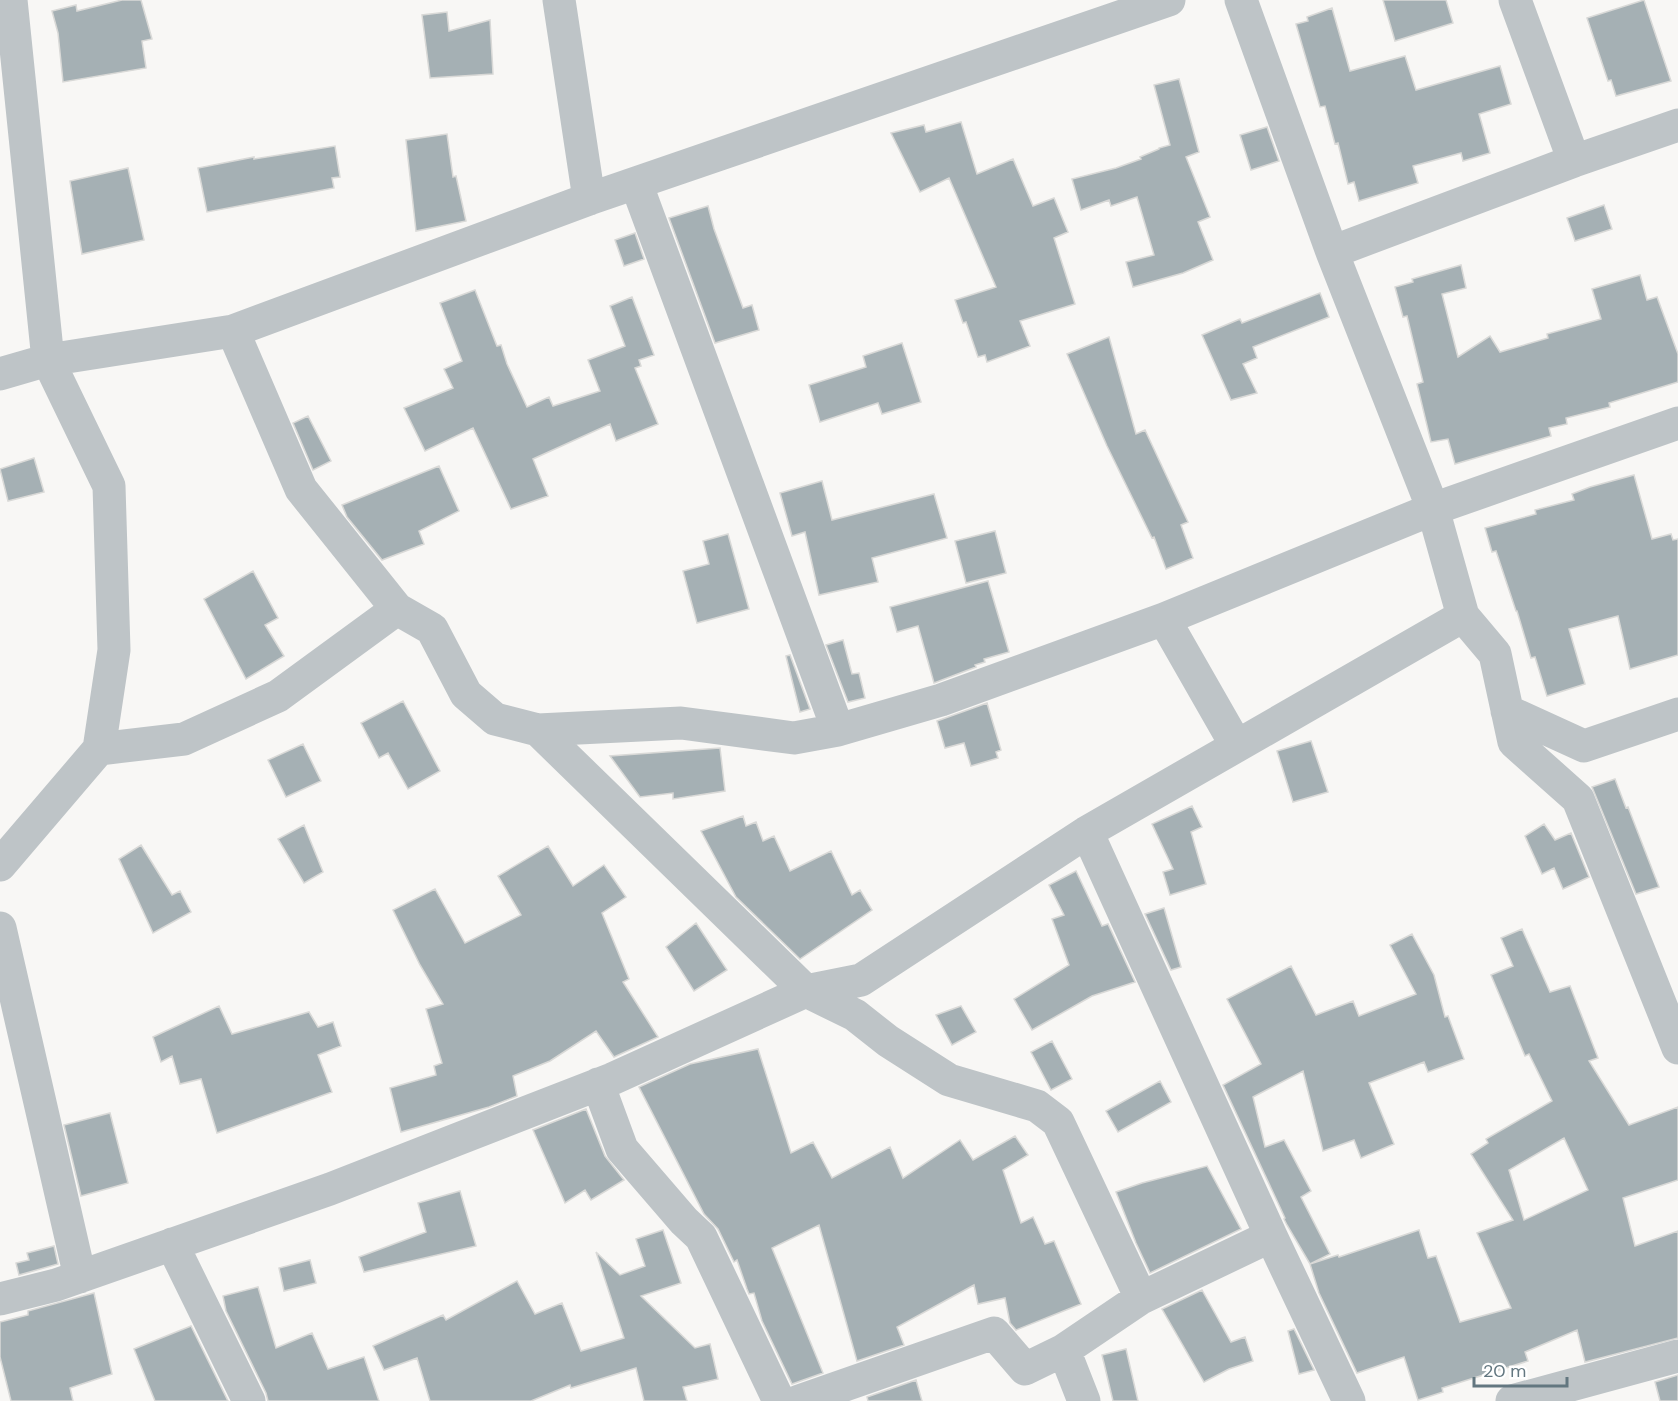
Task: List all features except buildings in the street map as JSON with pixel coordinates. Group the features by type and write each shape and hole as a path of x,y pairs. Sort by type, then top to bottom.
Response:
{"street":[{"path":"0,864 99,749 114,650 109,486 48,360 11,0"},
{"path":"559,0 589,199"},
{"path":"0,374 48,360 233,331 589,199 1169,0"},
{"path":"1240,0 1332,252 1433,509 1463,616 1495,654 1514,742 1578,799 1669,999 1678,1048"},
{"path":"1515,0 1574,161"},
{"path":"1332,252 1574,161 1678,125"},
{"path":"636,183 838,730"},
{"path":"233,331 301,489 398,609 432,629 466,694 495,719 538,730 681,723 794,738 838,730 941,700 1164,620 1433,509 1678,423"},
{"path":"99,749 184,739 279,696 398,609"},
{"path":"0,1299 80,1277 330,1190 598,1084 806,992 861,980 1087,832 1463,616"},
{"path":"1164,620 1236,745"},
{"path":"1507,711 1584,747 1678,714"},
{"path":"538,730 806,992 855,1015 888,1041 949,1080 1037,1106 1058,1122 1141,1298"},
{"path":"1087,832 1271,1236 1349,1401"},
{"path":"0,928 80,1277"},
{"path":"598,1084 622,1149 684,1221 701,1237 779,1401"},
{"path":"799,1401 994,1333 1025,1369 1064,1350 1141,1298 1271,1236"},
{"path":"172,1244 249,1401"},
{"path":"1064,1350 1084,1401"},
{"path":"1512,1401 1678,1356"}]}
